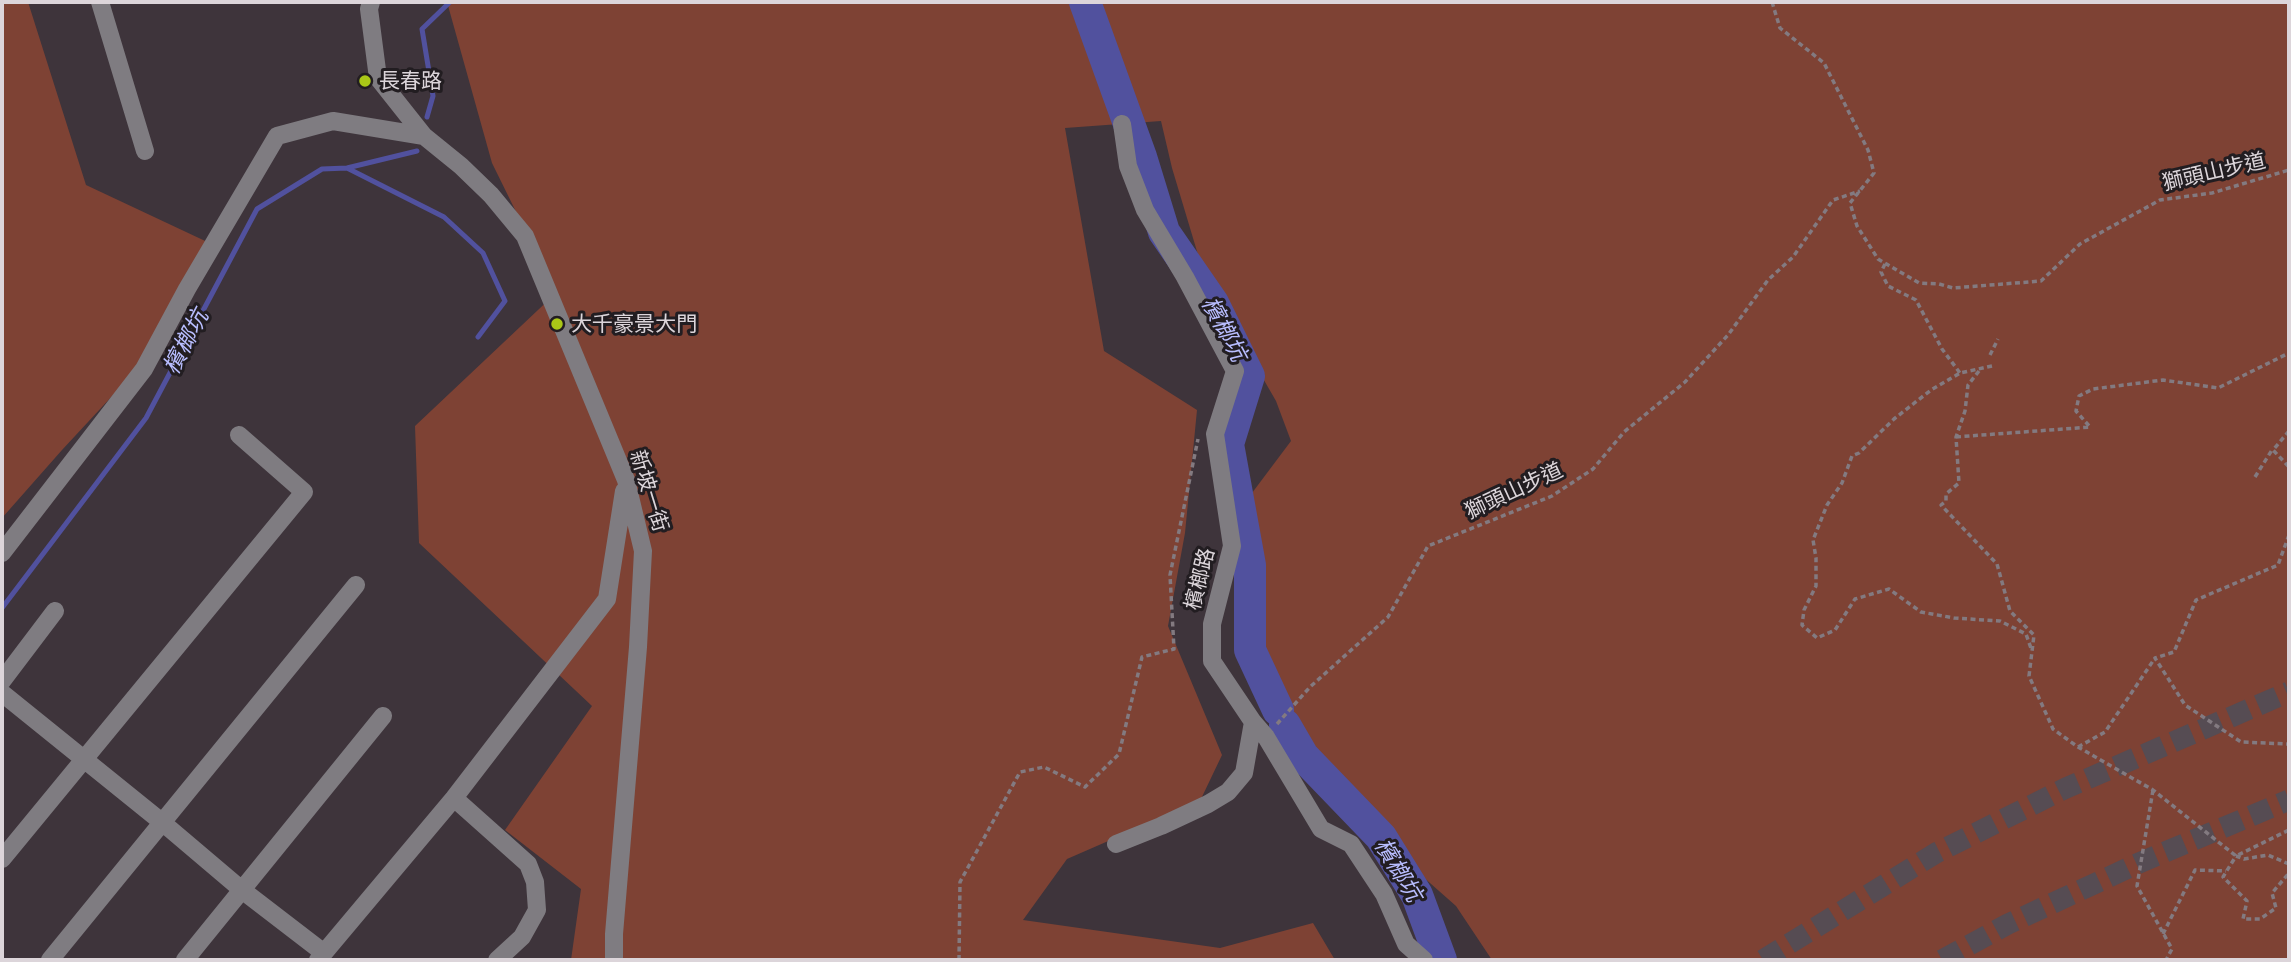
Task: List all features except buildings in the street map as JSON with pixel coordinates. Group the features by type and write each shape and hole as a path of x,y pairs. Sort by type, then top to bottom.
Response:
{"street":[{"path":"100,2 145,151"},
{"path":"370,2 378,78 424,136"},
{"path":"2,554 144,369 187,289 277,136 334,121 424,136"},
{"name":"檳榔路","path":"1122,124 1128,166 1145,210 1185,277 1235,371 1215,433 1232,546 1212,624 1212,661 1266,737 1321,829 1351,844 1384,894 1406,944 1424,960"},
{"name":"新坡一街","path":"424,136 491,195 525,236 626,480 643,551 614,960"},
{"path":"2,859 304,492 239,435"},
{"path":"2,693 163,823 321,957 454,798 607,599 626,480"},
{"path":"50,960 356,585"},
{"path":"2,681 55,611"},
{"path":"185,960 383,716"},
{"path":"1115,844 1161,826 1228,792 1244,773 1253,722"},
{"path":"454,798 528,864 535,881 537,910 522,937 497,960"}],"path":[{"path":"1772,2 1780,28 1824,63 1867,150 1874,173 1850,203 1857,226 1878,259 1885,264 1881,272 1888,286 1916,300 1942,349 1960,373"},
{"name":"獅頭山步道","path":"1885,264 1920,283 1953,288 2041,281 2080,244 2160,200 2212,193 2289,170"},
{"name":"獅頭山步道","path":"1272,731 1310,687 1388,617 1428,546 1552,495 1593,469 1624,432 1685,382 1711,354 1768,281 1793,257 1833,200 1860,191"},
{"path":"1990,355 1998,339"},
{"path":"1956,437 2090,427 2076,411 2079,396 2093,389 2163,380 2218,388 2289,353"},
{"path":"1992,366 1979,371 1960,373 1931,390 1894,419 1859,453 1852,456 1842,483 1827,505 1814,540 1816,586 1804,611 1802,625 1817,638 1835,631 1855,599 1889,589 1921,612 1954,618 2000,621 2026,634 2033,653"},
{"path":"1979,371 1968,384 1965,411 1956,437 1959,483 1946,494 1946,501 1941,505 1997,564 2010,611 2034,635 2029,676 2053,729 2078,747 2153,790 2236,856 2245,859 2268,855 2289,864"},
{"path":"959,960 960,882 1020,772 1044,767 1084,787 1119,754 1142,657 1174,649 1170,575 1194,452 1202,427"},
{"path":"2255,477 2289,431"},
{"path":"2273,450 2289,467"},
{"path":"2078,747 2105,732 2155,658 2174,652 2196,600 2278,565 2289,535"},
{"path":"2155,658 2185,705 2241,742 2289,744"},
{"path":"2153,790 2137,886 2172,949 2166,960"},
{"path":"2289,830 2236,856 2223,877 2247,901 2243,919 2260,919 2276,908 2272,893 2289,873"},
{"path":"2163,934 2195,870 2227,871"}],"shaded area":[{"path":"2,2 28,2 86,185 218,247 166,338 2,518"},
{"path":"447,2 2289,2 2289,960 1492,960 1456,906 1379,838 1255,694 1246,501 1291,441 1276,401 1205,278 1161,121 1065,128 1104,351 1197,410 1185,533 1168,626 1222,755 1200,801 1067,859 1023,920 1220,948 1313,923 1335,960 571,960 581,889 505,830 592,706 419,543 415,426 556,293 492,163"}],"waterway":[{"name":"檳榔坑","path":"427,117 433,96 422,29 450,2"},
{"name":"檳榔坑","path":"1085,2 1141,157 1164,232 1213,303 1249,376 1228,444 1250,565 1250,650 1278,710"},
{"name":"檳榔坑","path":"2,608 146,418 257,209 322,169 347,168 417,151"},
{"path":"347,168 444,217 483,253 505,301 478,337"},
{"name":"檳榔坑","path":"1285,725 1303,756 1381,837 1417,895 1441,960"}],"tunnel":[{"path":"1763,960 1936,853 2066,788 2289,692"},
{"path":"1942,960 2008,924 2139,863 2289,800"}],"place":[{"name":"長春路","path":"365,81"},
{"name":"大千豪景大門","path":"557,324"}]}
